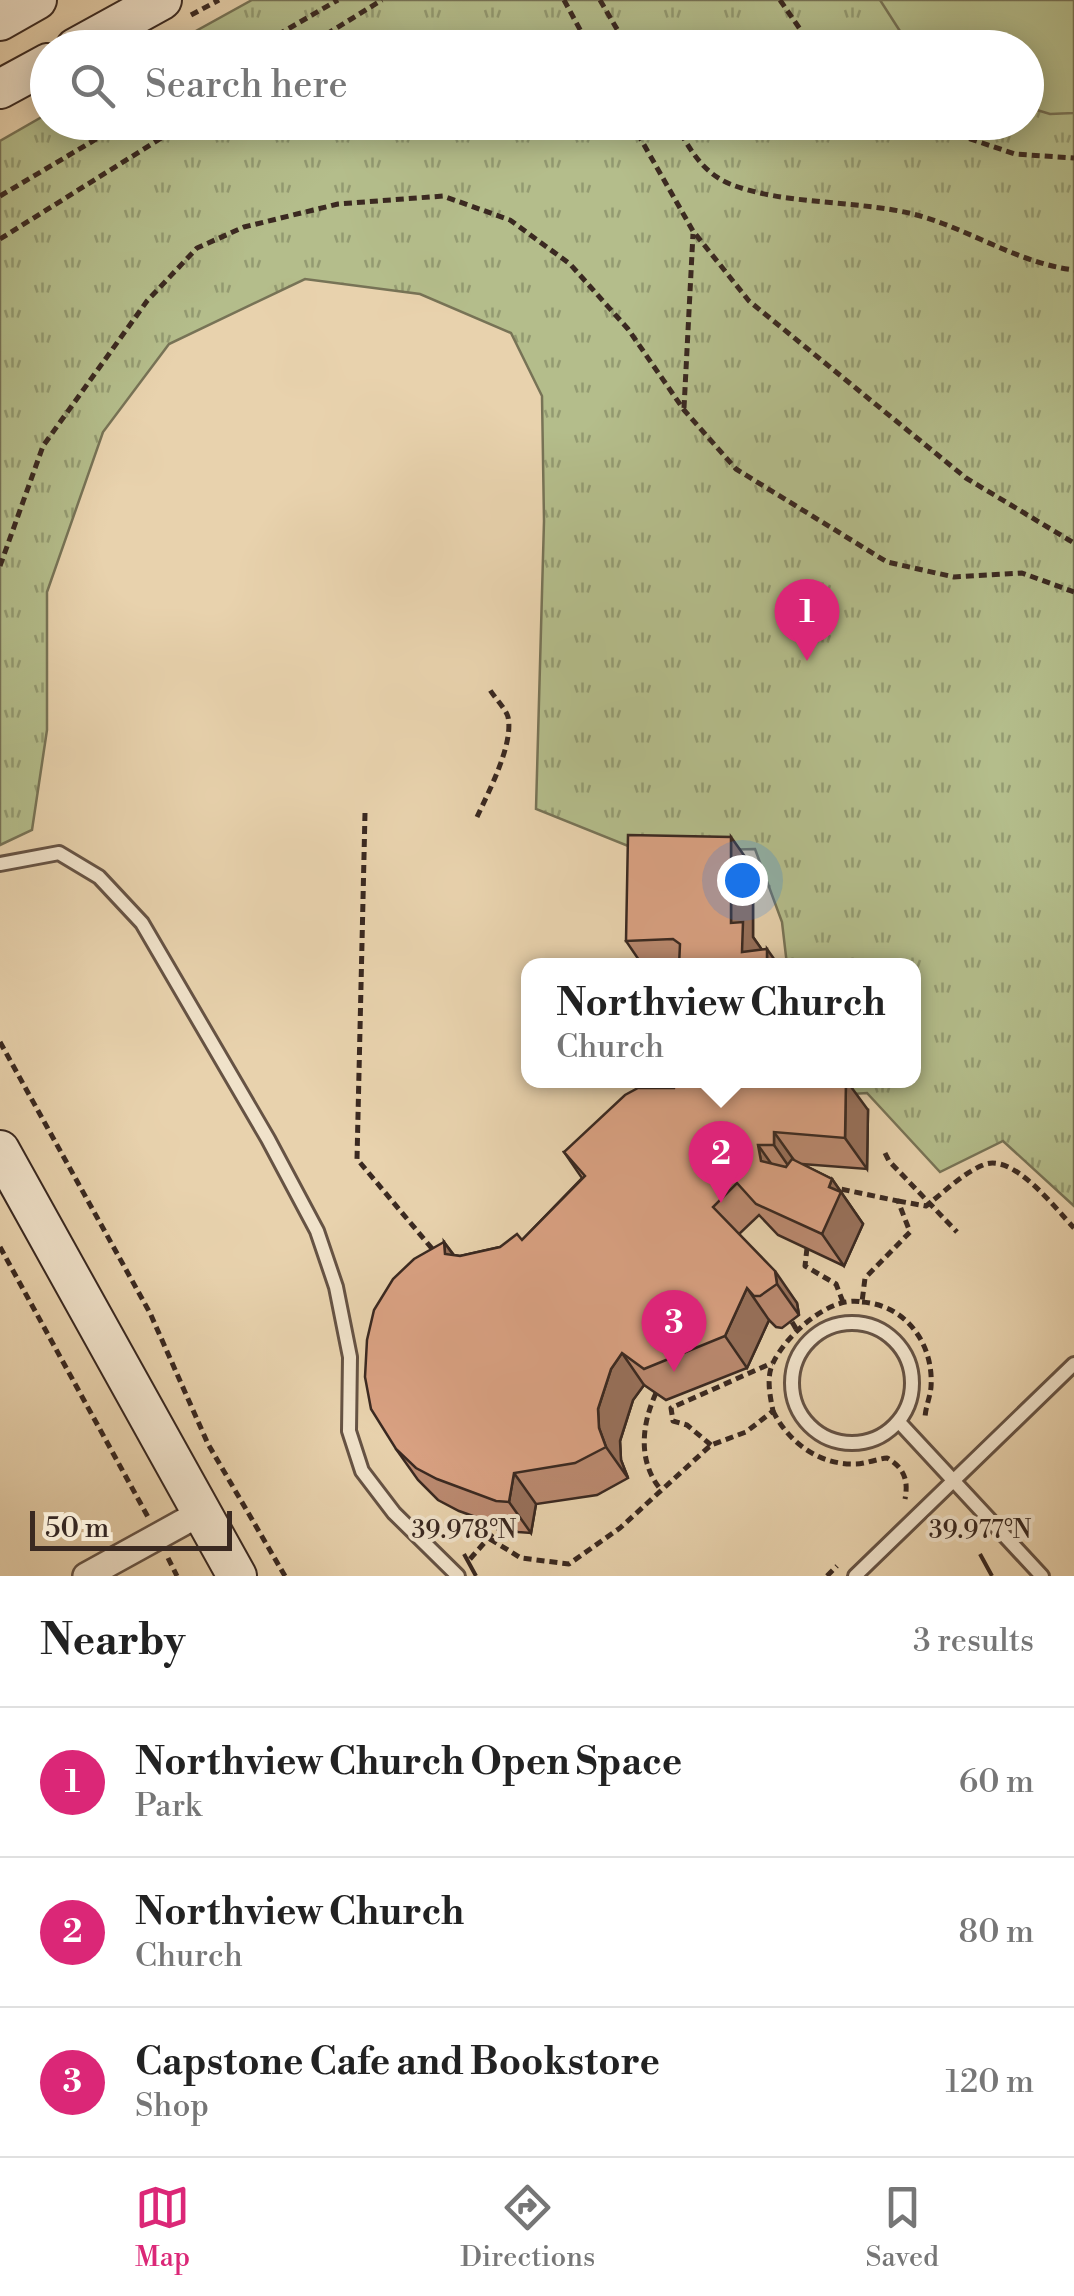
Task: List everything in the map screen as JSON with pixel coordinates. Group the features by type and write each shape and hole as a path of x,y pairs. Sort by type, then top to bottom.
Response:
{"main road":[{"path":"0,21 37,0"},
{"path":"108,30 162,0"},
{"path":"0,89 30,73"},
{"path":"0,1150 238,1576"}],"street":[{"path":"86,1576 202,1512"}],"lane":[{"path":"0,864 59,853 99,877 142,924 317,1231 336,1288 350,1357 349,1430 362,1472 394,1513 457,1575"},
{"path":"837,1324 874,1327 890,1336 911,1368 913,1387 909,1406 899,1422 883,1436 863,1443 842,1443 822,1436 806,1423 795,1405 791,1384 795,1363 805,1345 819,1332 837,1324"},
{"path":"856,1576 1074,1364"},
{"path":"899,1422 1042,1576"}],"path":[{"path":"286,30 338,0"},
{"path":"333,30 382,0"},
{"path":"564,0 580,30"},
{"path":"600,0 618,30"},
{"path":"780,0 801,30"},
{"path":"0,196 94,140"},
{"path":"0,238 158,140"},
{"path":"641,140 693,231 749,301 966,478 1074,543"},
{"path":"685,140 698,161 729,184 913,214 1011,252 1074,270"},
{"path":"973,140 1015,154 1074,158"},
{"path":"0,566 43,446 147,301 196,248 244,227 338,204 443,196 510,220 570,264 628,329 684,410 736,469 887,562 954,577 1022,573 1074,592"},
{"path":"684,410 693,231"},
{"path":"477,818 500,763 507,728 508,717 490,690"},
{"path":"365,812 357,1159 420,1239 442,1259"},
{"path":"0,1042 150,1313 208,1444 285,1576"},
{"path":"886,1153 890,1162 957,1232"},
{"path":"826,1186 926,1206 981,1165 1004,1163 1018,1171 1074,1228"},
{"path":"862,1302 865,1278 910,1232 898,1201"},
{"path":"0,1248 158,1536 175,1575"},
{"path":"807,1248 804,1266 836,1284 843,1302"},
{"path":"711,1445 688,1425 673,1420 671,1408 772,1364 809,1320 843,1302 880,1303 896,1310 916,1331 926,1348 931,1392 924,1416 929,1429"},
{"path":"792,1322 798,1332"},
{"path":"772,1364 772,1411 782,1431 801,1448 819,1456 857,1465 887,1458 901,1466 905,1478 904,1503"},
{"path":"656,1393 647,1414 644,1456 647,1474 661,1490"},
{"path":"490,1540 521,1558 569,1564 620,1528 711,1445 746,1432 772,1411"},
{"path":"457,1575 500,1525"},
{"path":"827,1576 840,1564"}],"green space":[{"path":"252,0 1074,0 1074,1206 1003,1141 940,1172 867,1093 806,1097 805,1088 921,1088 921,958 786,958 782,922 755,849 643,852 536,809 544,521 542,396 511,333 420,294 305,279 169,344 103,432 47,592 47,730 32,830 0,845 0,141 30,124 30,140 1044,140 1044,30 198,30"},
{"path":"880,0 1074,0 1074,113 1044,112 1044,30 899,30"}],"building":[{"path":"628,835 731,837 731,923 743,922 742,952 767,949 767,958 679,958 680,944 673,939 626,941"},
{"path":"638,1088 846,1088 845,1138 774,1132 774,1145 758,1145 761,1161 786,1167 792,1159 832,1179 829,1187 841,1192 822,1234 756,1204 737,1183 713,1207 775,1271 777,1284 760,1296 754,1296 747,1288 725,1336 644,1369 622,1353 611,1369 598,1409 606,1447 575,1463 514,1473 509,1502 496,1501 416,1468 396,1449 371,1409 365,1377 374,1310 393,1279 414,1259 444,1242 445,1254 460,1256 500,1247 517,1234 522,1240 585,1176 564,1152 625,1095"}],"place":[{"name":"Northview Church Open Space","path":"807,661"},
{"name":"Northview Church","path":"721,1203"},
{"name":"Capstone Cafe and Bookstore","path":"674,1372"}]}
